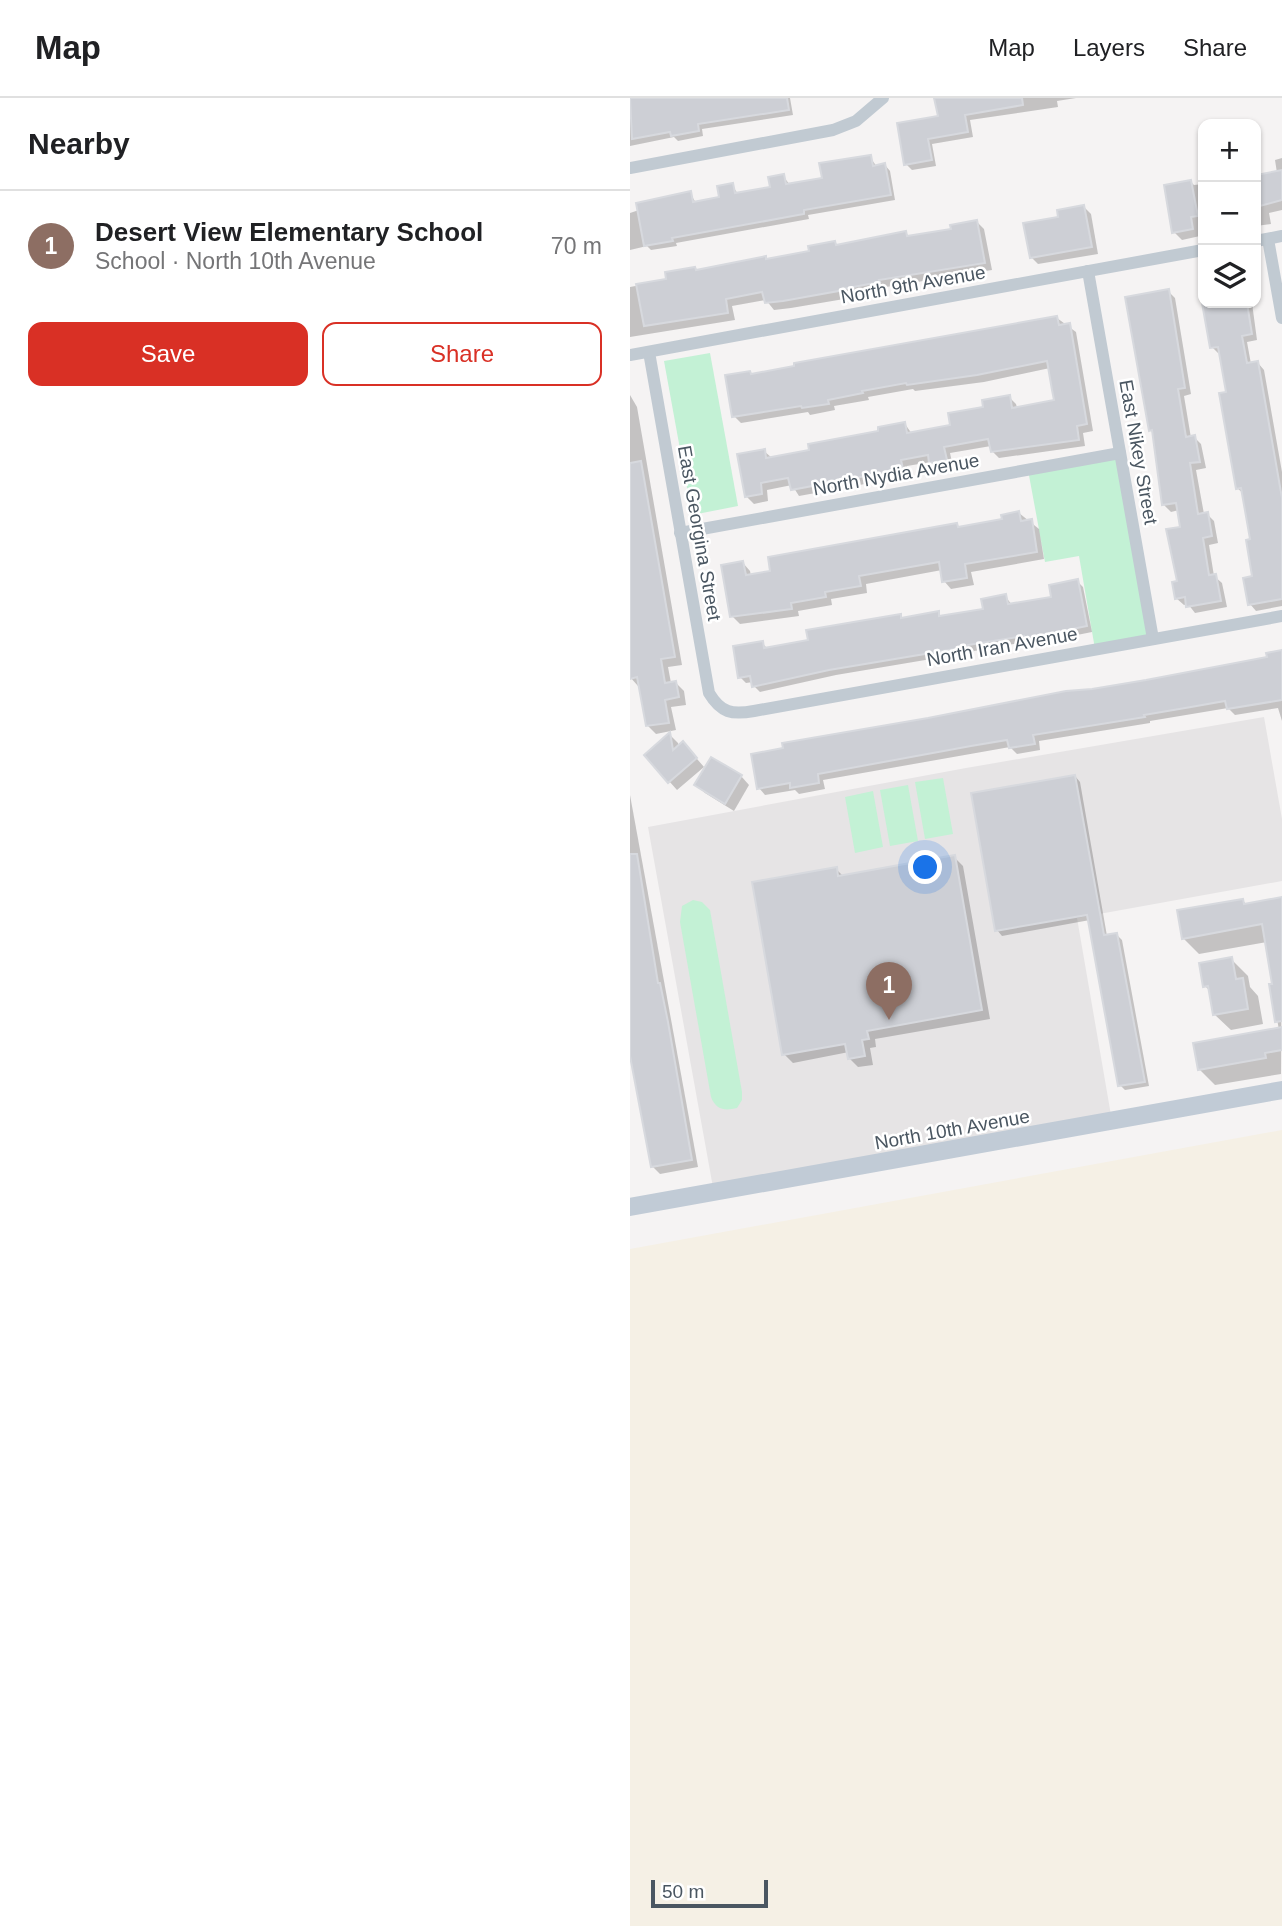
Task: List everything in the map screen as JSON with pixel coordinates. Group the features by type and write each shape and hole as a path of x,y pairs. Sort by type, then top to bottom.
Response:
{"main road":[{"name":"North 10th Avenue","path":"630,1207 1282,1090"}],"street":[{"path":"630,168 833,130 856,121 883,98"},
{"path":"1282,236 1262,240 1282,318"},
{"name":"North 9th Avenue","path":"630,355 1198,251"},
{"name":"East Nikey Street","path":"1088,271 1153,639"},
{"name":"East Georgina Street","path":"649,352 709,693 717,705 728,713"},
{"name":"North Nydia Avenue","path":"680,533 1120,453"},
{"name":"North Iran Avenue","path":"728,713 754,711 1282,616"}],"shaded area":[{"path":"1264,717 1282,819 1282,881 1077,918 1112,1121 714,1193 648,827 966,768"}],"green space":[{"path":"710,353 738,506 692,515 664,361"},
{"path":"1120,453 1153,639 1095,649 1079,556 1045,562 1028,470"},
{"path":"943,778 953,834 925,839 915,782"},
{"path":"908,785 918,841 890,846 880,790"},
{"path":"873,791 883,847 855,853 845,797"},
{"path":"693,900 702,902 710,910 742,1092 742,1100 737,1108 733,1109 718,1107 711,1097 680,922 682,906"}],"sand":[{"path":"1282,1130 1282,1926 630,1926 630,1249"}],"building":[{"path":"630,98 787,98 789,110 698,124 699,131 671,136 670,132 632,139"},
{"path":"934,98 1022,98 1023,105 965,115 968,132 928,139 932,160 904,165 897,123 938,116"},
{"path":"871,155 873,166 885,163 891,195 804,210 804,214 672,238 673,241 644,246 636,203 691,191 693,202 719,197 717,186 733,183 735,193 770,187 768,177 784,174 786,184 822,178 819,163"},
{"path":"1282,170 1282,200 1261,206 1261,174"},
{"path":"1191,180 1198,216 1191,217 1193,229 1172,233 1164,185"},
{"path":"1084,205 1092,247 1030,258 1023,223 1058,217 1057,210"},
{"path":"977,220 985,263 879,280 880,282 844,290 783,301 765,303 762,292 726,299 728,313 644,326 636,284 666,279 665,272 695,267 696,270 766,256 766,259 809,251 808,246 835,241 836,245 906,231 907,236 951,229 950,225"},
{"path":"1169,289 1185,388 1178,389 1186,437 1195,435 1200,462 1190,463 1198,514 1208,512 1212,536 1203,538 1209,575 1216,574 1221,601 1186,607 1185,597 1175,599 1172,582 1177,581 1166,529 1180,527 1176,503 1162,505 1152,430 1149,431 1125,297"},
{"path":"1203,308 1248,308 1252,334 1242,336 1247,363 1258,361 1282,498 1282,599 1248,605 1243,578 1252,576 1246,540 1250,539 1241,488 1236,489 1219,393 1226,392 1218,347 1210,348"},
{"path":"1057,316 1059,325 1070,323 1087,424 1077,426 1079,440 991,452 988,439 944,447 947,460 929,463 928,455 901,460 903,469 791,490 788,478 761,483 762,494 745,497 737,454 765,449 766,458 809,450 808,444 878,431 878,427 905,422 907,433 950,425 948,413 983,407 982,400 1010,395 1012,408 1054,400 1047,361 977,375 862,391 863,393 828,400 829,404 732,417 725,375 750,371 751,374 794,366 794,363"},
{"path":"641,461 675,657 661,659 665,683 676,681 679,697 665,700 669,723 646,726 637,677 630,679 630,463"},
{"path":"1019,511 1021,521 1032,519 1037,552 965,564 967,578 942,582 939,562 859,576 861,586 825,592 826,597 791,603 792,609 730,617 721,565 743,561 746,575 770,571 768,557 957,523 958,527 1002,519 1001,515"},
{"path":"1078,579 1087,626 1024,639 1024,636 968,645 969,649 829,670 752,687 750,676 738,678 733,646 763,641 764,648 808,640 806,630 901,614 901,618 939,611 939,616 983,609 981,599 1006,594 1008,604 1051,597 1049,585"},
{"path":"1282,650 1282,700 1227,709 1225,701 1033,735 1035,744 1009,748 1007,740 818,774 819,783 790,788 790,783 757,789 751,754 783,748 782,743 1066,691 1146,680 1267,657 1266,653"},
{"path":"670,732 673,750 683,741 697,758 668,783 644,755"},
{"path":"711,757 742,775 725,804 694,785"},
{"path":"1075,775 1104,935 1117,933 1145,1082 1118,1086 1087,915 995,931 971,793"},
{"path":"630,854 637,854 658,983 668,1022 692,1160 651,1167 630,1056"},
{"path":"955,855 982,1010 867,1031 869,1039 862,1040 865,1056 848,1059 845,1044 782,1055 752,882 837,867 838,876"},
{"path":"1282,897 1282,1021 1275,1022 1262,924 1182,939 1177,910 1243,899 1244,904"},
{"path":"1232,957 1236,979 1243,978 1248,1009 1213,1015 1208,986 1203,987 1199,963"},
{"path":"1282,1027 1282,1050 1265,1053 1266,1058 1198,1070 1193,1043"}],"place":[{"name":"Desert View Elementary School","path":"889,1020"}]}
